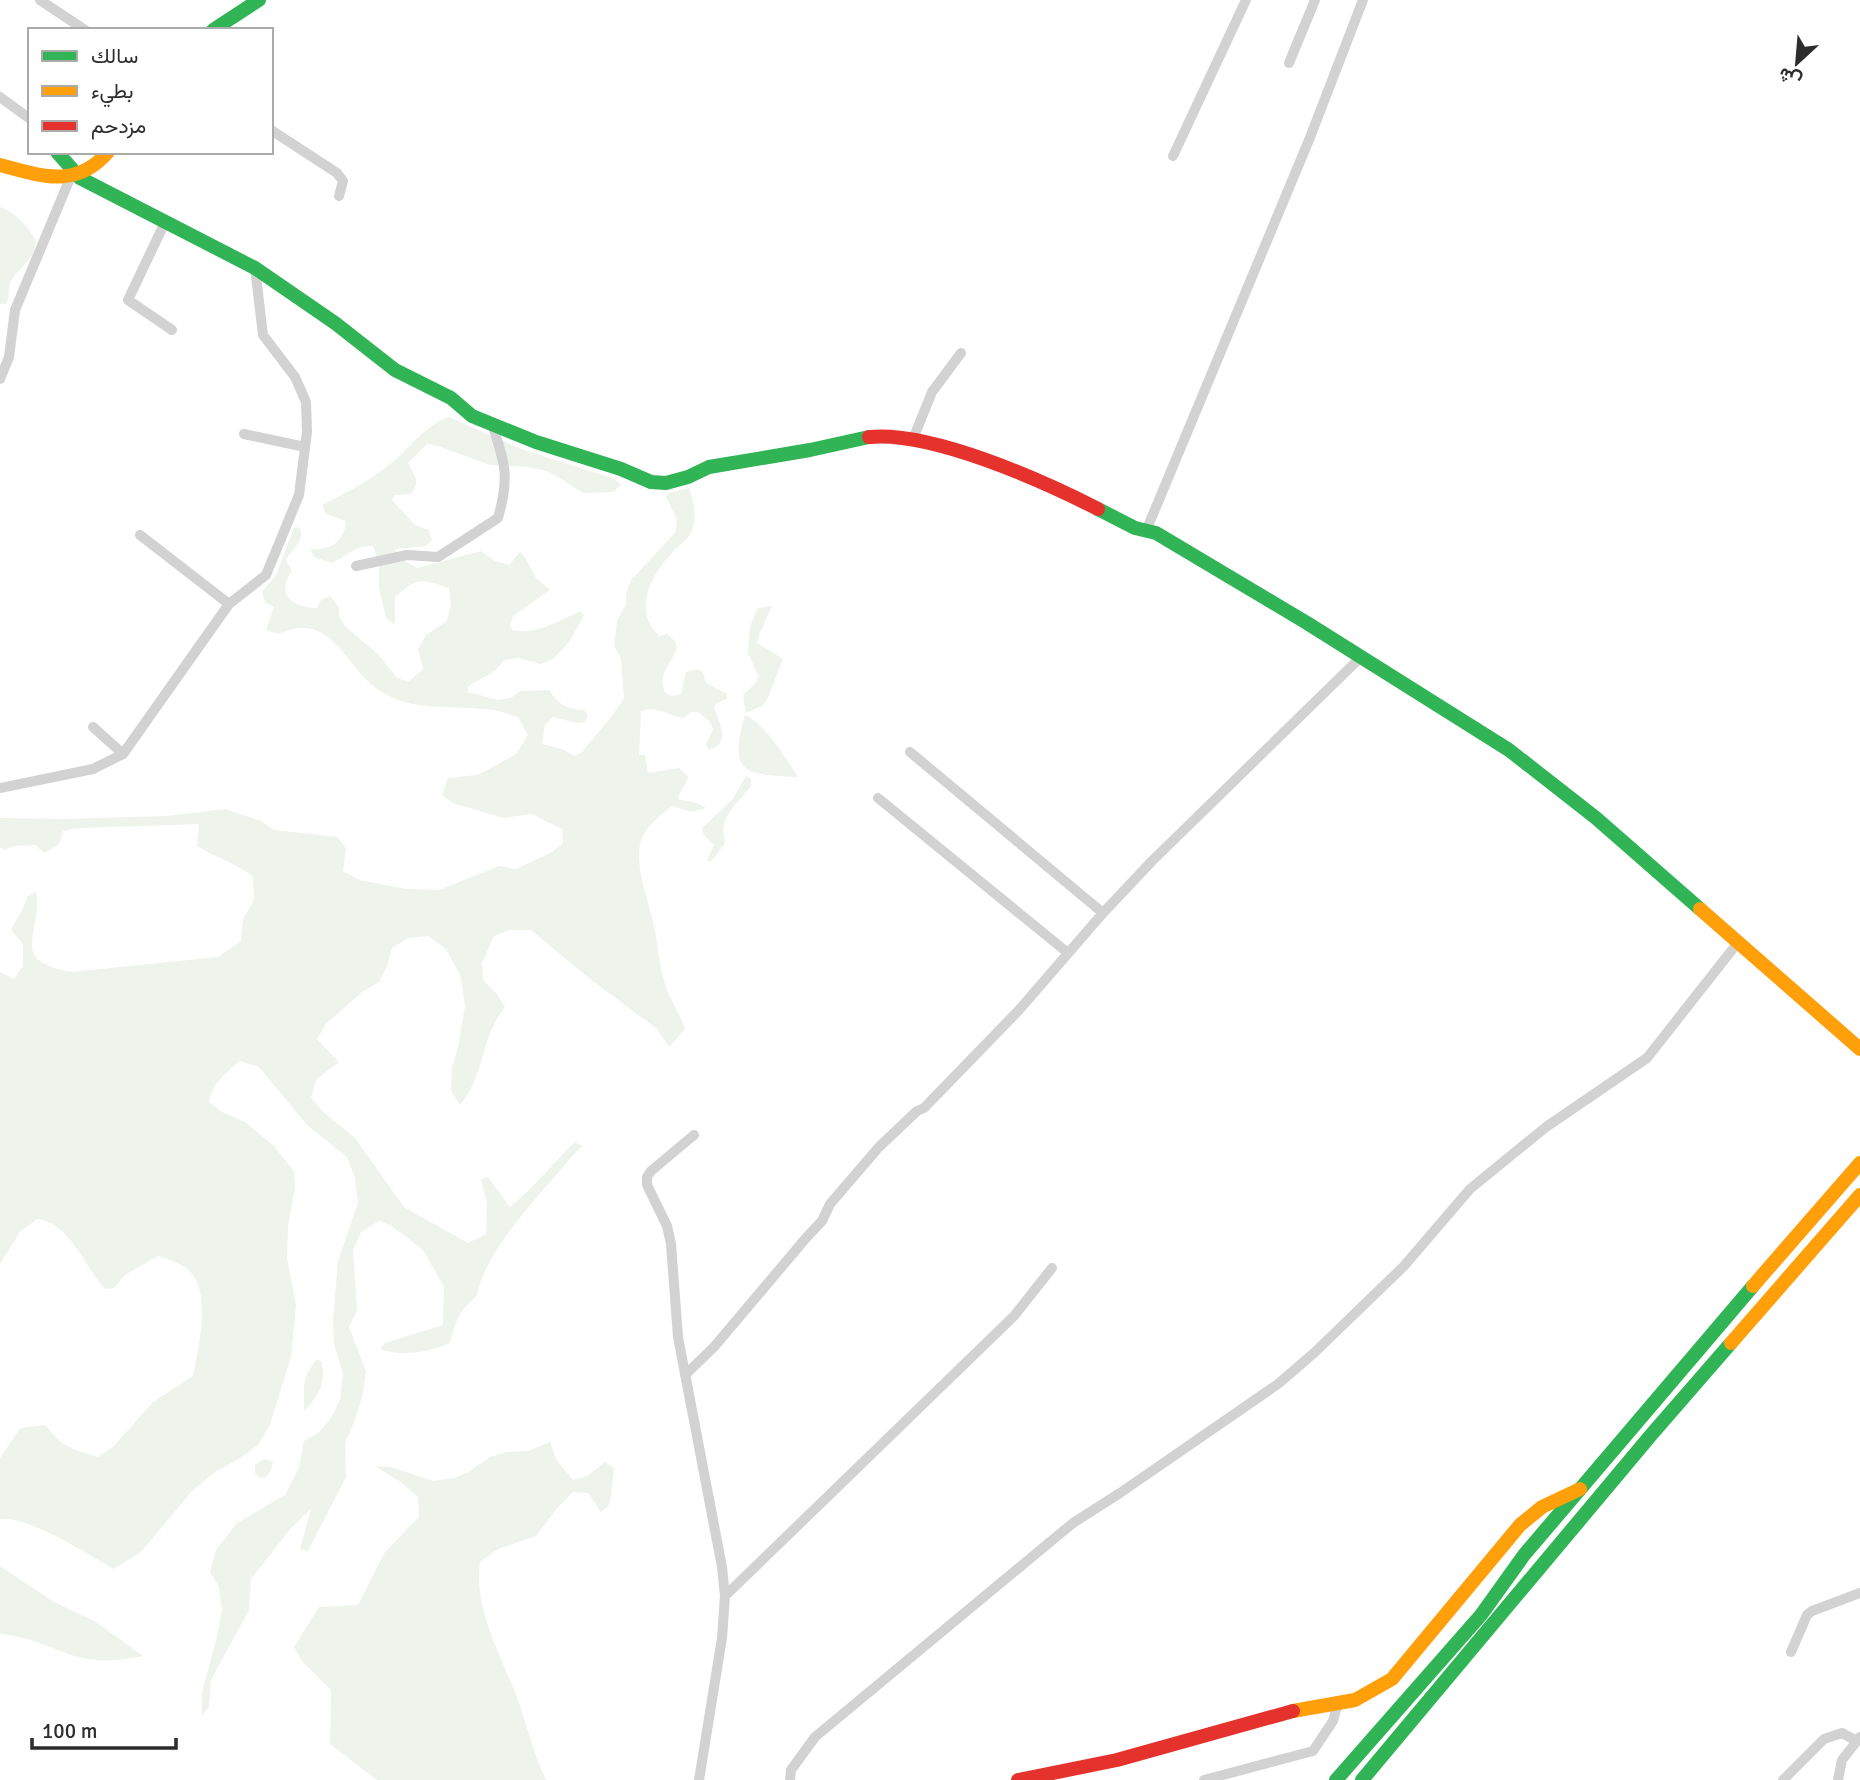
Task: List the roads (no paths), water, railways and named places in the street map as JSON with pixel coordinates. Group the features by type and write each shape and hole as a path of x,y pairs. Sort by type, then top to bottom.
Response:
{"street":[{"path":"40,0 82,28"},
{"path":"217,28 259,0"},
{"path":"1173,156 1246,0"},
{"path":"1289,63 1315,0"},
{"path":"1146,531 1309,140 1363,0"},
{"path":"0,97 28,118"},
{"path":"273,131 337,173 343,181 339,196"},
{"path":"58,154 73,175 166,220 255,268 396,370 451,398 472,415 536,442 621,469 651,482 666,483 709,467 810,450 860,438 889,435 964,453 1030,477 1099,508 1135,528 1156,533 1509,750 1596,818 1860,1049"},
{"path":"0,165 56,178 92,171 106,154"},
{"path":"0,379 9,357 15,310 73,175"},
{"path":"166,220 128,300 172,330"},
{"path":"0,788 93,769 122,754 229,604 266,575 299,495 307,432 306,402 295,377 263,335 255,268"},
{"path":"912,439 932,393 961,353"},
{"path":"356,566 407,555 438,557 498,518 506,491 505,464 492,424"},
{"path":"244,434 305,447"},
{"path":"140,535 229,604"},
{"path":"685,1375 714,1348 822,1221 830,1204 879,1147 924,1108 1019,1010 1103,912 1152,861 1361,657"},
{"path":"93,727 122,754"},
{"path":"910,752 1103,912"},
{"path":"878,798 1068,953"},
{"path":"790,1780 791,1770 815,1737 1073,1523 1278,1384 1314,1353 1404,1265 1470,1188 1546,1127 1647,1058 1738,941"},
{"path":"694,1135 651,1171 647,1185 667,1226 671,1244 674,1307 725,1596 719,1668 699,1780"},
{"path":"1335,1780 1481,1615 1524,1555 1636,1421 1860,1163"},
{"path":"1362,1780 1660,1424 1860,1195"},
{"path":"725,1596 1014,1316 1052,1268"},
{"path":"1018,1780 1117,1760 1294,1711 1355,1700 1376,1690 1392,1679 1520,1525 1555,1500 1581,1489"},
{"path":"1500,1587 1513,1598"},
{"path":"1791,1652 1807,1615 1860,1593"},
{"path":"1204,1780 1313,1751 1333,1721 1338,1703"},
{"path":"1783,1780 1824,1739 1842,1733 1858,1739 1842,1760 1837,1779"}]}
